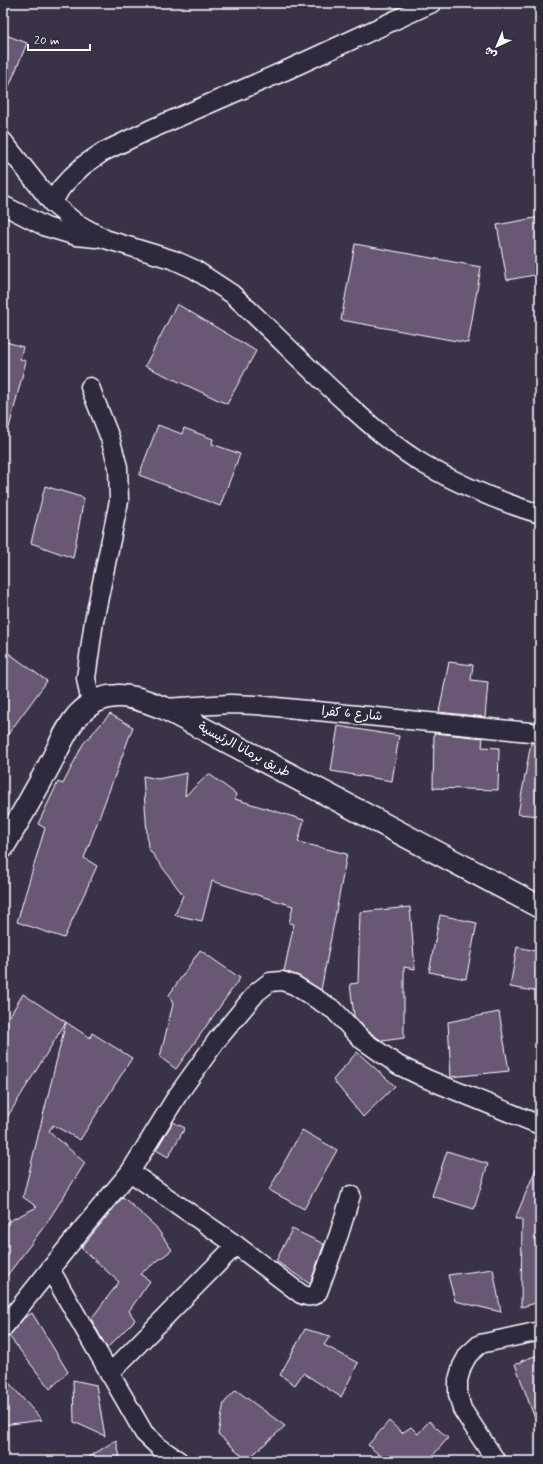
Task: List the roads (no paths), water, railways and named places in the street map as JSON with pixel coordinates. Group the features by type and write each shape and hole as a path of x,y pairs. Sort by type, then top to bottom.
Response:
{"main road":[{"name":"طريق برمانا الرئيسية","path":"3,848 78,715 91,704 103,698 117,696 142,700 164,708 540,907"}],"street":[{"path":"52,203 61,188 70,178 84,165 103,152 432,3"},
{"path":"3,141 52,203 76,223 105,239"},
{"path":"3,205 54,230 76,236 105,239 174,260 194,269 232,294 323,382 394,444 424,465 449,478 489,497 540,514"},
{"path":"90,387 110,438 118,467 119,501 94,621 86,678 91,704"},
{"name":"شارع 6 كفرا","path":"164,708 223,704 256,705 540,733"},
{"path":"3,1328 130,1172 177,1096 217,1040 257,992 264,986 276,981 282,981 294,985 334,1010 361,1039 398,1065 427,1079 540,1125"},
{"path":"130,1172 236,1245 302,1294 309,1297 314,1296 318,1292 337,1242 351,1195"},
{"path":"109,1374 236,1245"},
{"path":"50,1269 144,1433 160,1448 179,1461"},
{"path":"496,1461 462,1409 458,1394 458,1380 462,1366 468,1355 480,1344 540,1331"}]}
